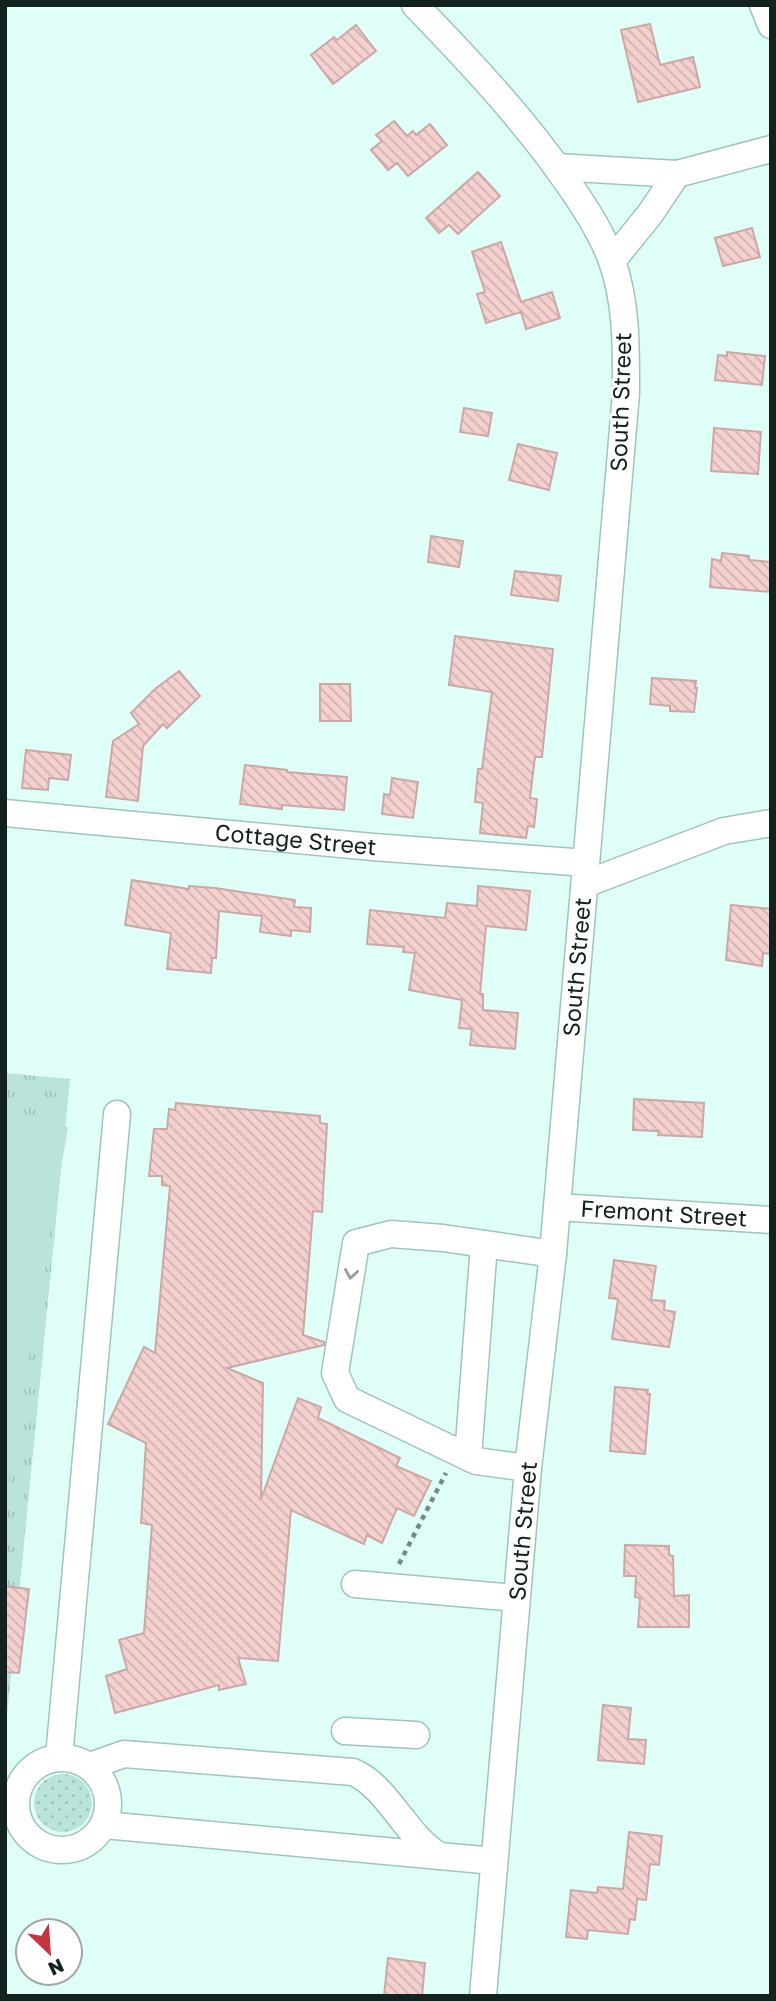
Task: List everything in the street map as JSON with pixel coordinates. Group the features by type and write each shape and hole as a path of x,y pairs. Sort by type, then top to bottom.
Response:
{"street":[{"name":"South Street","path":"415,5 495,91 556,167 597,228 612,261 619,290 626,350 626,393 586,873 553,1254 516,1598 484,1996"},
{"path":"763,5 771,25"},
{"path":"556,167 677,174 771,149"},
{"path":"612,261 650,214 677,174"},
{"name":"Cottage Street","path":"5,813 387,848 586,873"},
{"path":"586,873 723,831 771,823"},
{"path":"59,1757 117,1114"},
{"name":"Fremont Street","path":"557,1207 771,1220"},
{"path":"528,1468 483,1463 348,1399 335,1373 356,1243 391,1234 443,1238 553,1254"},
{"path":"468,1457 484,1244"},
{"path":"355,1584 516,1598"},
{"path":"345,1731 416,1735"},
{"path":"90,1766 124,1754 353,1772 370,1783 425,1846 438,1855"},
{"path":"59,1757 75,1759 90,1766 101,1778 108,1793 109,1809 104,1825 96,1837 69,1851 40,1846 19,1824 16,1809 16,1794 22,1781 32,1769 44,1761 59,1757"},
{"path":"104,1825 494,1861"}],"path":[{"path":"388,1587 446,1474"}],"green space":[{"path":"5,1073 70,1079 5,1736"},
{"path":"5,1123 68,1127 5,1503"},
{"path":"57,1774 69,1774 84,1782 92,1797 92,1809 84,1824 69,1832 57,1832 42,1824 34,1809 34,1797 42,1782"}],"building":[{"path":"650,24 660,65 693,57 700,87 638,102 621,30"},
{"path":"356,25 376,51 333,84 311,55 334,37 337,40"},
{"path":"394,121 407,136 413,131 416,135 430,124 447,145 408,176 397,163 388,170 371,150 382,141 376,135"},
{"path":"478,172 500,196 458,234 449,225 439,233 426,218"},
{"path":"752,228 760,257 723,266 715,238"},
{"path":"501,242 521,302 552,292 560,318 526,329 521,312 486,323 477,294 485,292 472,252"},
{"path":"727,352 765,356 762,385 715,380 718,355 727,356"},
{"path":"464,408 492,413 488,436 460,432"},
{"path":"714,428 761,432 758,474 711,471"},
{"path":"518,444 557,453 549,490 509,480"},
{"path":"431,536 463,541 459,567 428,562"},
{"path":"722,553 771,562 771,592 710,587 712,559 721,561"},
{"path":"515,571 561,576 558,601 511,595"},
{"path":"455,636 553,649 542,757 535,757 530,798 537,799 534,827 528,826 526,838 480,833 483,803 475,802 492,692 449,685"},
{"path":"179,671 200,696 167,728 163,724 143,746 138,801 106,797 113,741 139,724 131,713 155,689"},
{"path":"652,678 696,681 694,712 670,711 670,706 650,704"},
{"path":"320,684 350,684 351,721 320,721"},
{"path":"26,750 71,755 68,780 49,778 48,790 22,788"},
{"path":"245,765 347,777 344,810 282,805 282,809 240,804"},
{"path":"392,778 418,782 413,818 382,814 384,794 390,795"},
{"path":"132,880 189,889 189,886 215,888 295,900 294,907 311,908 310,932 291,930 291,936 260,932 262,916 219,911 216,958 212,958 211,973 167,969 171,933 125,925"},
{"path":"478,886 530,891 526,930 486,926 480,994 483,994 483,1010 518,1013 515,1049 470,1045 472,1029 459,1028 462,1000 409,990 415,953 403,952 404,947 367,944 370,910 445,918 447,903 477,906"},
{"path":"731,905 771,909 771,954 763,953 762,966 726,960"},
{"path":"634,1099 704,1103 702,1137 658,1135 659,1131 633,1130"},
{"path":"176,1103 320,1116 320,1123 327,1124 322,1212 313,1211 303,1335 324,1342 324,1345 227,1368 263,1383 261,1499 298,1398 321,1407 318,1418 400,1458 396,1466 431,1481 414,1516 397,1508 382,1543 367,1535 364,1544 291,1510 278,1661 238,1658 246,1684 219,1690 219,1685 115,1713 106,1676 127,1669 119,1640 144,1633 152,1525 141,1523 146,1443 108,1424 144,1347 155,1353 170,1186 162,1185 162,1176 149,1176 154,1129 167,1129 169,1109 175,1110"},
{"path":"614,1260 656,1266 651,1300 665,1301 664,1310 675,1312 669,1347 612,1339 618,1299 609,1298"},
{"path":"615,1387 648,1390 647,1394 650,1394 645,1454 610,1451"},
{"path":"625,1545 669,1546 669,1555 673,1556 674,1596 689,1595 689,1627 638,1627 640,1598 635,1597 636,1576 624,1576"},
{"path":"5,1586 29,1589 19,1673 5,1672"},
{"path":"603,1705 631,1708 628,1739 646,1740 644,1764 598,1760"},
{"path":"629,1832 662,1836 659,1865 650,1864 646,1900 637,1899 635,1920 630,1919 628,1934 588,1930 587,1939 566,1937 571,1890 597,1893 598,1887 623,1889"},
{"path":"388,1958 425,1963 422,1996 384,1996"}]}
